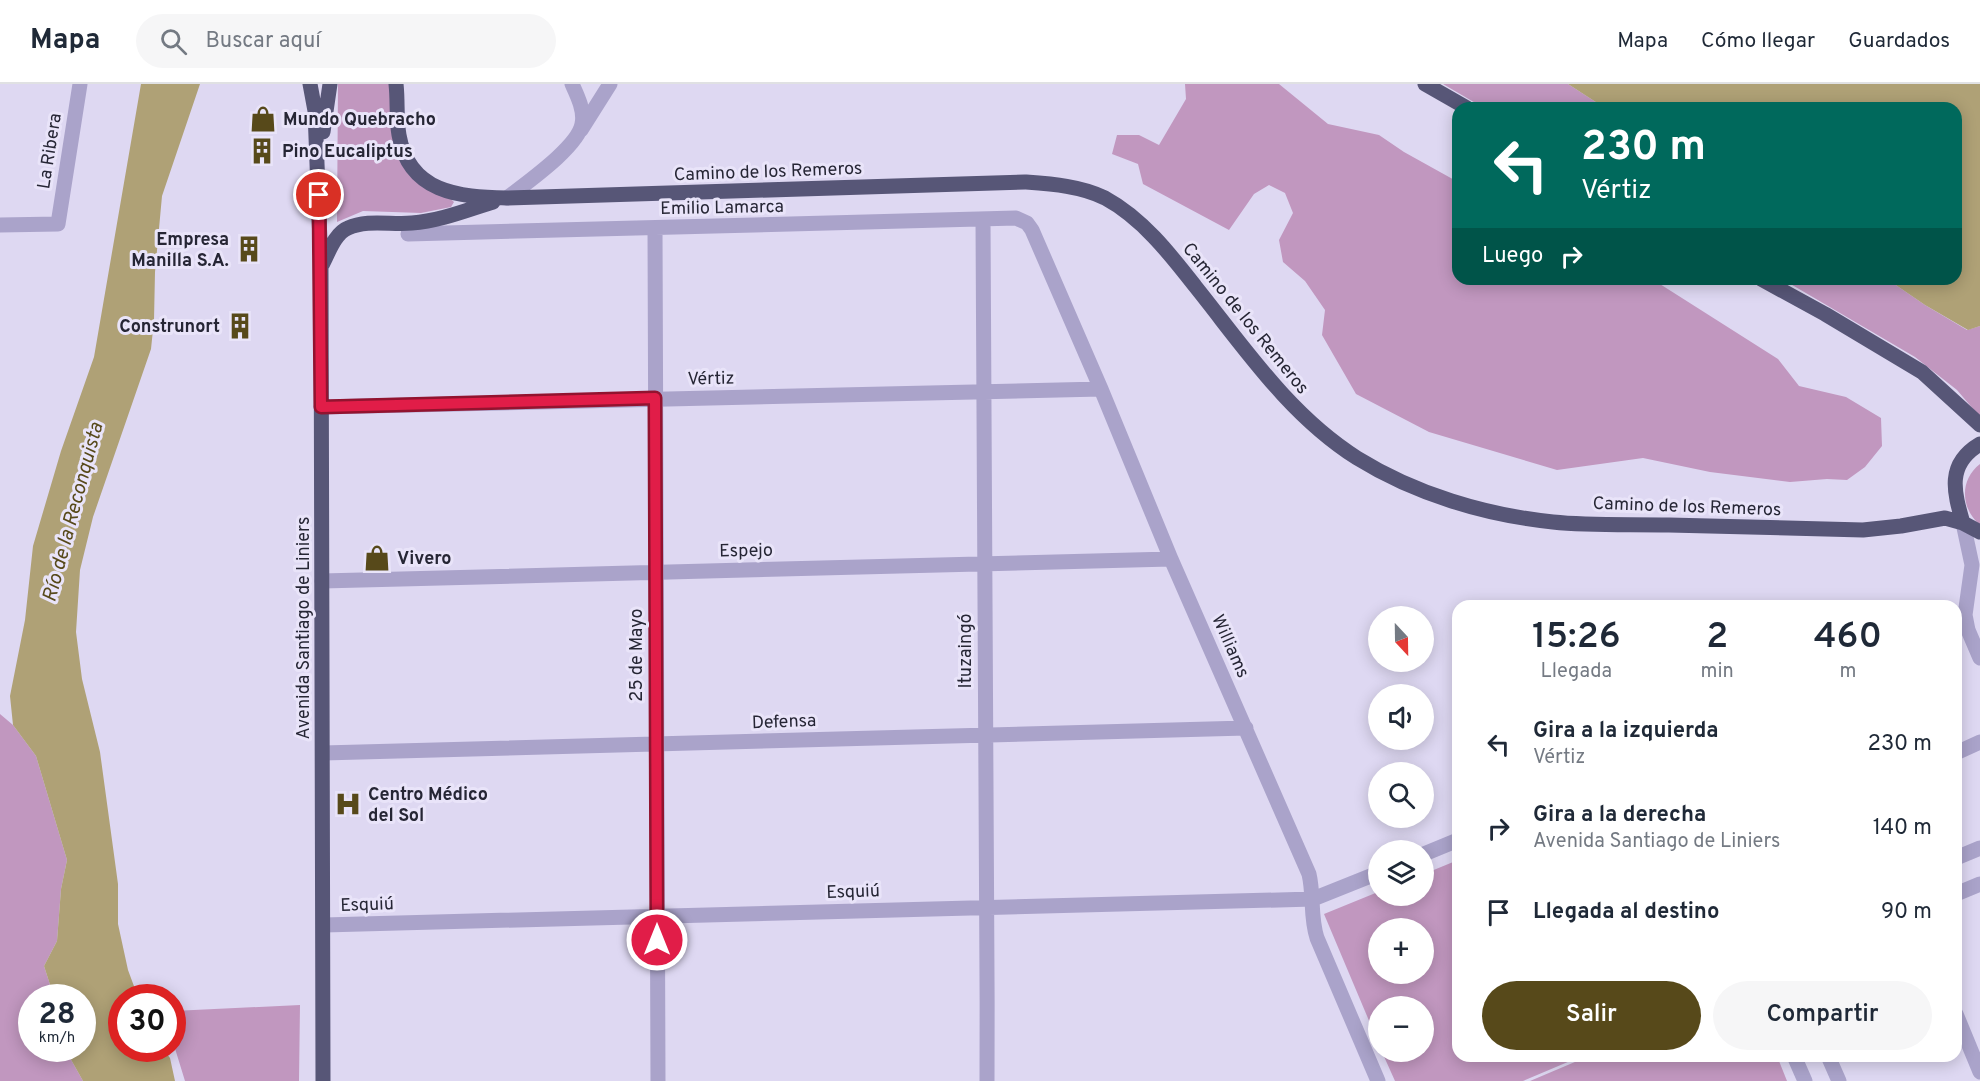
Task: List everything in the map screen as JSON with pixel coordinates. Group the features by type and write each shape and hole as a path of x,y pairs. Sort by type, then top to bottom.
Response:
{"main road":[{"name":"Avenida Santiago de Liniers","path":"310,84 315,111 321,268 323,1081"},
{"name":"Avenida Santiago de Liniers","path":"318,174 330,84"},
{"name":"Camino de los Remeros","path":"396,84 399,134 410,162 432,186 450,193 474,197 507,198 1025,182 1068,186 1105,198 1141,224 1174,260 1264,374 1305,418 1337,444 1375,468 1457,503 1502,514 1555,522 1863,530 1946,519 1963,523 1980,532"},
{"path":"1425,84 1456,102"},
{"name":"Camino de los Remeros","path":"321,268 335,241 345,228 362,224 413,223 436,219 507,198"},
{"path":"1772,285 1922,372 1980,425"},
{"path":"1963,523 1955,496 1954,480 1964,458 1980,444"}],"street":[{"name":"La Ribera","path":"0,225 58,224 80,84"},
{"path":"572,84 583,122 579,132"},
{"path":"507,198 567,149 610,84"},
{"name":"Emilio Lamarca","path":"408,234 1016,218 1027,223 1032,230"},
{"name":"Ituzaingó","path":"983,220 987,1081"},
{"name":"25 de Mayo","path":"655,228 658,1081"},
{"name":"Williams","path":"1032,230 1101,388 1171,559 1309,873 1313,899 1312,924 1378,1081"},
{"name":"Vértiz","path":"321,407 1101,388"},
{"path":"1963,523 1975,580 1962,632 1980,658"},
{"name":"Espejo","path":"322,581 1171,559"},
{"name":"Defensa","path":"323,753 1246,728"},
{"path":"1962,750 1980,742"},
{"path":"1434,850 1452,842"},
{"path":"1962,856 1980,848"},
{"name":"Esquiú","path":"324,925 1313,899 1368,877"},
{"path":"1962,892 1980,884"},
{"path":"1962,1028 1980,1072"},
{"path":"1797,1062 1805,1081"},
{"path":"1831,1062 1839,1081"}],"shaded area":[{"path":"338,84 390,84 398,154 454,202 451,207 421,213 363,211 337,222"},
{"path":"1185,84 1279,84 1328,124 1379,135 1452,179 1452,285 1661,285 1778,359 1799,386 1846,397 1881,418 1882,446 1865,467 1847,480 1790,482 1710,472 1643,458 1557,470 1429,432 1356,394 1322,335 1325,310 1305,281 1283,262 1279,240 1293,213 1285,193 1269,185 1254,194 1229,230 1143,184 1138,164 1112,154 1117,135 1139,135 1159,145 1186,99"},
{"path":"1443,84 1568,84 1596,102 1474,102"},
{"path":"1792,285 1896,285 1967,330 1980,326 1980,417 1957,390 1915,357"},
{"path":"1980,464 1980,525 1969,511 1965,494 1968,478"},
{"path":"0,714 13,725 36,756 67,860 61,889 57,941 44,966 50,984 18,984 18,1062 72,1062 83,1081 0,1081"},
{"path":"1452,862 1452,1062 1568,1062 1523,1081 1395,1081 1386,1062 1434,1062 1434,996 1368,996 1368,1018 1324,914 1368,896 1368,906 1434,906 1434,870"},
{"path":"300,1005 299,1081 185,1081 179,1062 186,1062 186,1010"},
{"path":"1575,1062 1779,1062 1787,1081 1530,1081"}],"water":[{"name":"Río de la Reconquista","path":"141,84 200,84 162,196 151,349 93,517 80,570 76,632 82,679 100,752 118,884 118,924 133,984 108,984 108,1062 171,1062 175,1081 83,1081 72,1062 96,1062 96,984 50,984 44,966 57,941 61,889 67,860 36,756 13,725 10,696 25,620 33,546 61,451 94,357"},
{"path":"1568,84 1980,84 1980,326 1968,330 1896,285 1962,285 1962,102 1596,102"}],"place":[{"name":"Mundo Quebracho","path":"263,119"},
{"name":"Pino Eucaliptus","path":"262,151"},
{"name":"Empresa Manilla S.A.","path":"249,249"},
{"name":"Construnort","path":"240,326"},
{"name":"Vivero","path":"377,558"},
{"name":"Centro Médico del Sol","path":"348,804"}],"route":[{"path":"319,195 321,407 655,398 657,940"}]}
